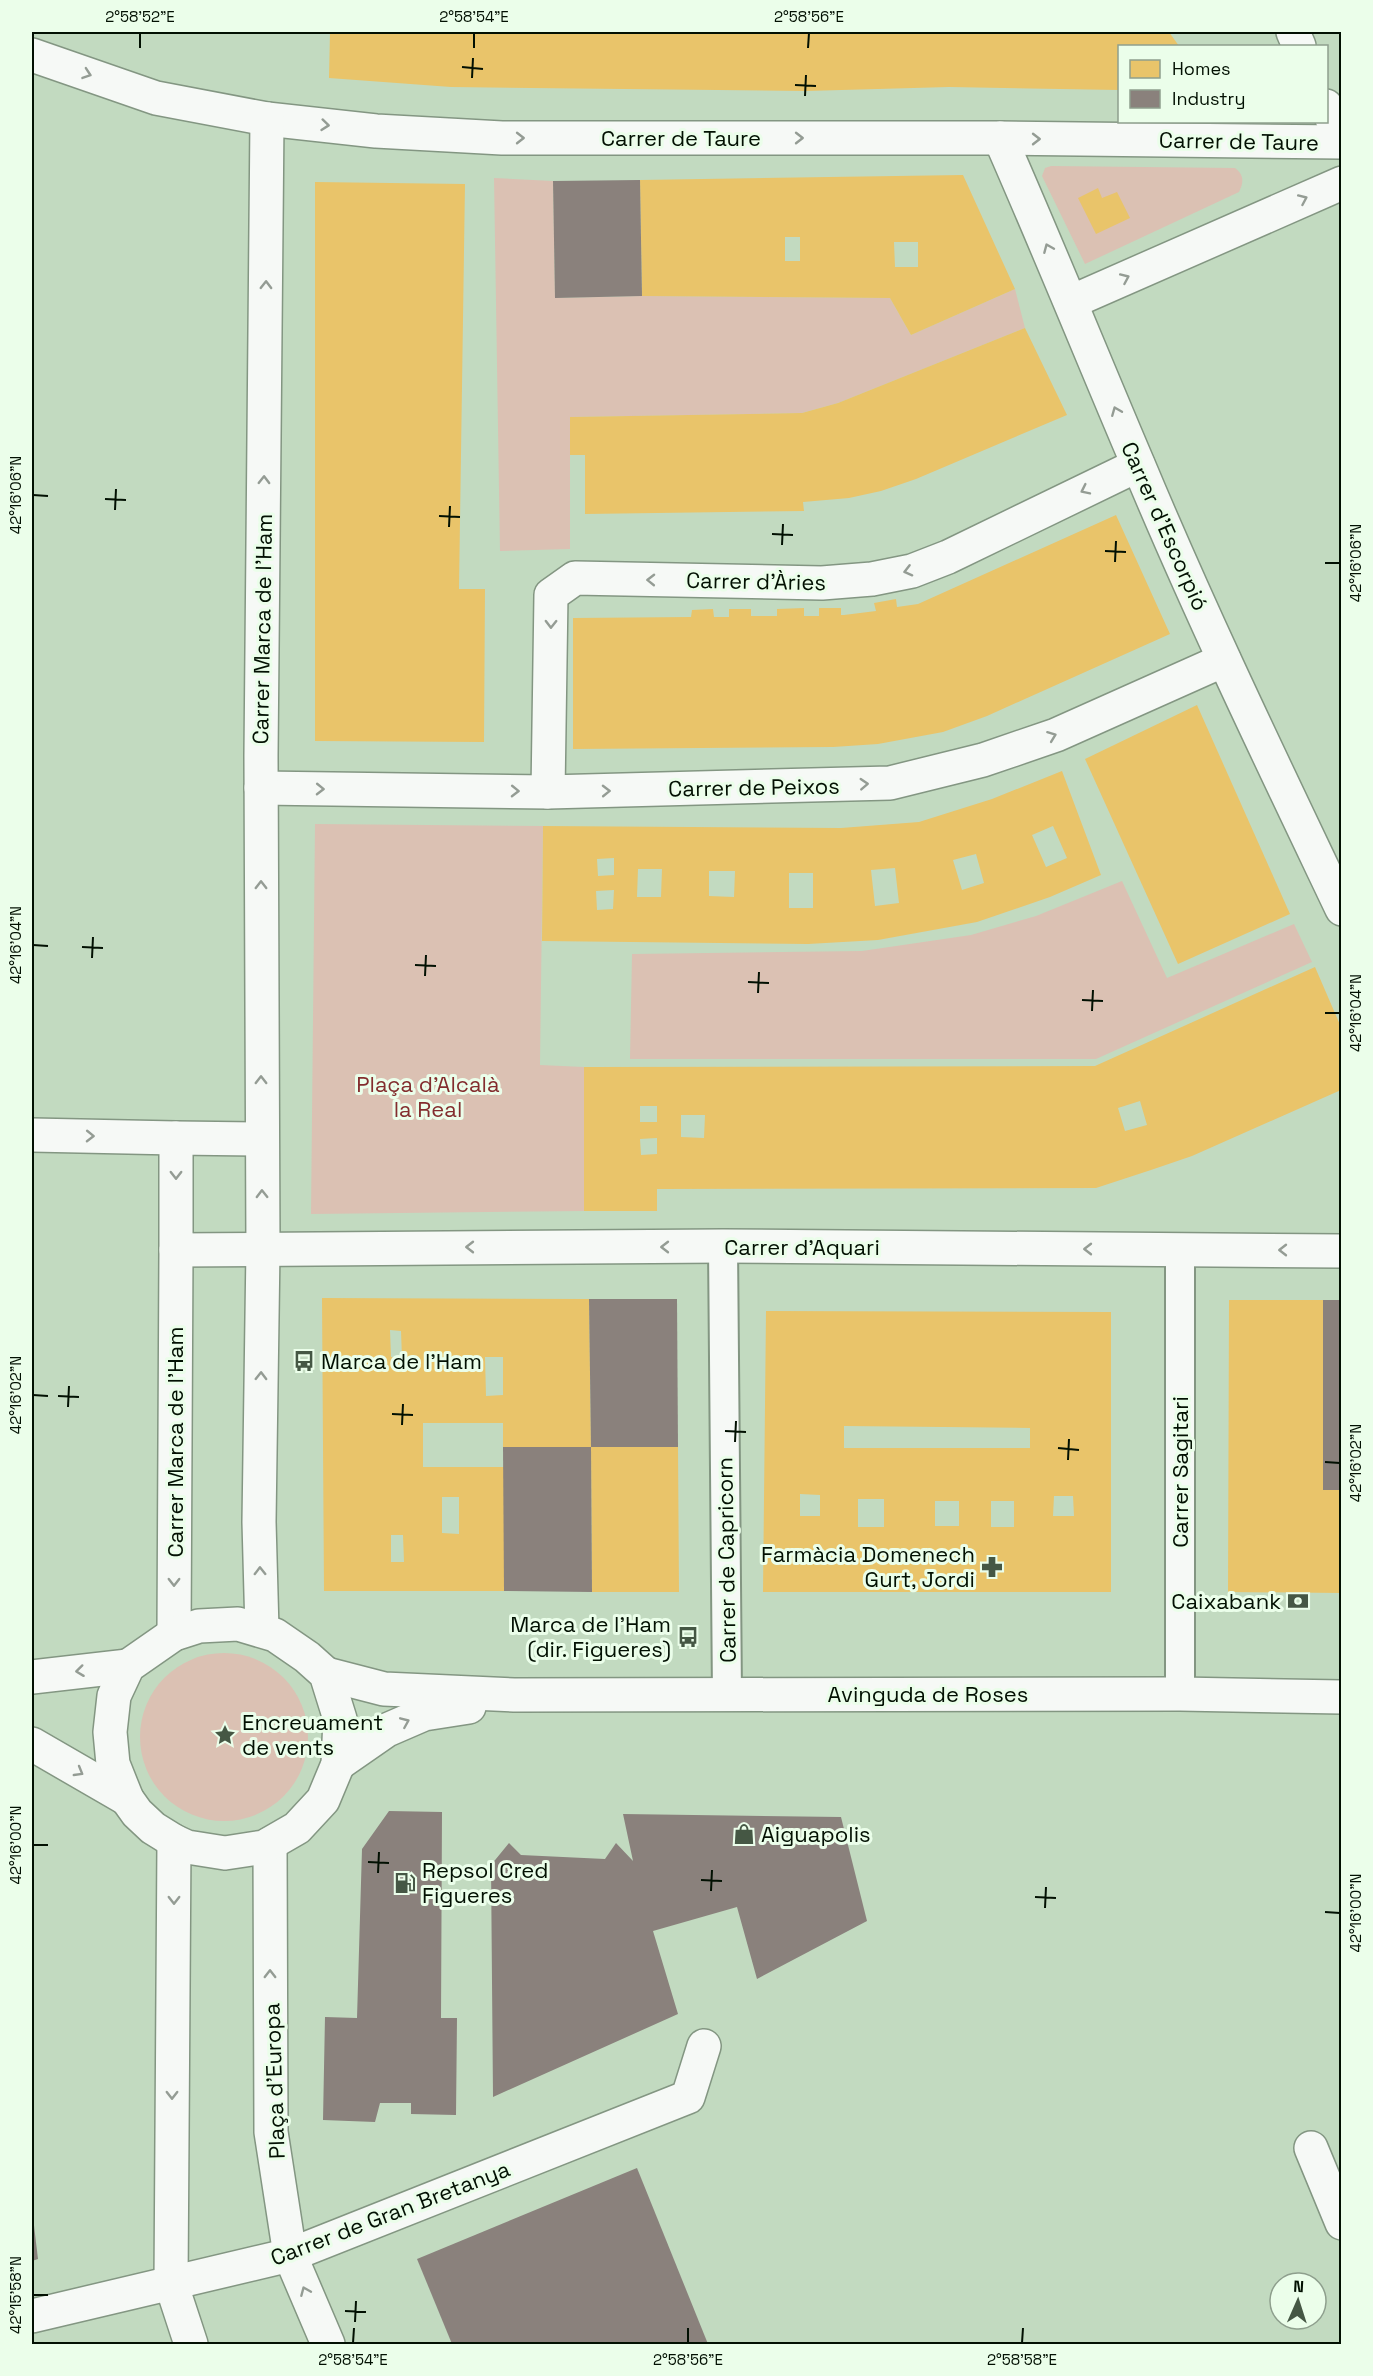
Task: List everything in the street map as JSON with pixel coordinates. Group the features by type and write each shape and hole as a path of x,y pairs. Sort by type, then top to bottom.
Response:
{"street":[{"name":"Carrer de Taure","path":"32,55 156,98 267,120 376,131 502,138 1341,140"},
{"path":"1328,111 1341,140"},
{"name":"Carrer Marca de l'Ham","path":"262,1630 260,1522 263,1249 261,788 267,120"},
{"name":"Carrer d'Escorpió","path":"1000,138 1138,465 1224,660 1341,909"},
{"path":"1071,302 1341,183"},
{"name":"Carrer d'Àries","path":"548,792 551,595 575,578 822,584 872,579 912,571 948,557 1138,465"},
{"name":"Carrer de Peixos","path":"261,788 548,792 890,783 983,760 1056,735 1224,660"},
{"path":"32,1135 261,1139"},
{"name":"Carrer Marca de l'Ham","path":"174,1634 176,1138"},
{"name":"Carrer d'Aquari","path":"263,1249 723,1246 1341,1251"},
{"name":"Carrer de Capricorn","path":"723,1246 728,1695"},
{"path":"176,1250 263,1249"},
{"name":"Carrer Sagitari","path":"1180,1249 1180,1694"},
{"path":"32,1677 128,1666 174,1634 199,1626 238,1624 275,1635 307,1657 326,1674 340,1719 338,1764 322,1800 297,1828 270,1844 225,1853 187,1847 153,1828 137,1813 127,1799 113,1764 110,1732 114,1696 128,1666"},
{"name":"Avinguda de Roses","path":"326,1674 384,1689 514,1695 1180,1694 1341,1697"},
{"name":"Avinguda de Roses","path":"338,1764 387,1730 424,1714 460,1709 514,1695"},
{"path":"32,1744 127,1799"},
{"path":"174,1841 171,2283 191,2344"},
{"name":"Plaça d'Europa","path":"270,1844 271,2132 290,2255 328,2344"},
{"name":"Carrer de Gran Bretanya","path":"32,2316 290,2255 688,2097 704,2046"},
{"path":"1311,2148 1341,2223"}],"green space":[{"path":"1051,166 1235,168 1242,176 1242,185 1239,192 1085,264 1042,176 1045,168"},
{"path":"494,178 553,181 555,298 642,296 890,298 911,335 1015,289 1025,328 838,403 802,413 570,417 570,549 500,551"},
{"name":"Plaça d'Alcalà la Real","path":"315,824 543,826 540,1065 584,1067 584,1211 311,1214"},
{"path":"1122,881 1167,978 1294,924 1312,962 1096,1059 630,1059 632,954 862,951 971,935 1036,916"},
{"path":"224,1653 256,1660 270,1667 283,1678 294,1691 301,1705 308,1737 301,1769 294,1783 283,1796 270,1807 256,1814 224,1821 192,1814 178,1807 165,1796 154,1783 147,1769 140,1737 147,1705 154,1691 165,1678 178,1667 192,1660"}],"building: Homes":[{"path":"330,32 1169,32 1178,45 1118,45 1118,90 949,87 806,91 451,87 329,78"},
{"path":"963,175 1015,289 911,335 890,298 642,296 640,180","holes":["785,237 800,237 800,261 785,261","894,242 918,242 918,267 895,267"]},
{"path":"315,182 465,184 459,589 485,589 484,742 315,741"},
{"path":"1098,188 1102,198 1117,192 1130,218 1096,234 1078,198"},
{"path":"1025,328 1067,415 916,479 881,491 849,498 803,502 804,511 585,514 585,455 570,455 570,417 802,413 838,403"},
{"path":"1116,515 1170,634 987,716 943,732 878,744 833,747 573,749 573,618 691,617 692,610 713,609 714,617 729,617 729,609 751,609 751,616 777,616 777,609 804,608 804,616 819,616 819,608 841,608 841,615 844,615 876,611 874,603 896,599 897,607 918,604"},
{"path":"1197,705 1290,914 1178,964 1085,759"},
{"path":"1062,771 1101,875 1050,897 977,922 878,940 808,944 542,941 543,826 841,828 919,822 992,799","holes":["1053,826 1067,858 1046,867 1032,835","976,854 984,883 962,890 953,860","614,858 614,875 598,876 597,859","895,868 899,903 875,906 871,870","638,869 662,869 661,897 637,897","709,871 735,871 734,897 709,896","789,873 813,873 813,908 789,908","614,890 613,909 597,910 596,891"]},
{"path":"1315,967 1341,1027 1341,1090 1192,1156 1096,1188 657,1189 657,1211 584,1211 584,1067 1095,1066","holes":["1140,1101 1147,1125 1125,1131 1118,1108","640,1106 657,1106 657,1122 640,1122","681,1115 705,1115 704,1138 681,1137","657,1138 657,1154 641,1155 640,1139"]},
{"path":"322,1298 589,1299 591,1447 503,1447 503,1423 423,1423 423,1467 504,1467 504,1591 324,1591","holes":["390,1330 401,1331 402,1358 391,1357","485,1357 503,1357 503,1395 486,1396","442,1497 459,1497 459,1534 442,1533","391,1535 403,1535 404,1562 391,1562"]},
{"path":"1229,1300 1323,1300 1323,1490 1341,1490 1341,1593 1228,1592"},
{"path":"766,1311 1111,1312 1111,1592 763,1592","holes":["844,1426 1030,1428 1030,1448 844,1448","800,1494 820,1495 820,1516 800,1516","1054,1496 1073,1496 1074,1516 1053,1516","858,1499 884,1499 884,1527 858,1527","935,1501 959,1501 959,1526 935,1526","991,1501 1014,1501 1014,1527 991,1527"]},
{"path":"591,1447 678,1447 679,1592 592,1592"}],"building: Industry":[{"path":"640,180 642,296 555,298 553,181"},
{"path":"589,1299 677,1299 678,1447 591,1447"},
{"path":"1323,1300 1342,1300 1342,1490 1323,1490"},
{"path":"503,1447 591,1447 592,1592 504,1591"},
{"path":"389,1811 442,1812 441,2018 457,2018 456,2115 411,2114 411,2103 380,2103 375,2122 323,2120 325,2017 357,2018 362,1849"},
{"path":"623,1814 841,1817 867,1921 757,1979 737,1907 653,1931 678,2014 493,2097 491,1865 509,1843 521,1855 605,1859 616,1843 633,1861"},
{"path":"637,2168 708,2344 452,2344 417,2259"},
{"path":"32,2209 38,2259 32,2261"}],"place":[{"name":"Marca de l'Ham","path":"304,1361"},
{"name":"Farmàcia Domenech Gurt, Jordi","path":"992,1567"},
{"name":"Caixabank","path":"1298,1601"},
{"name":"Marca de l'Ham (dir. Figueres)","path":"688,1637"},
{"name":"Encreuament de vents","path":"225,1735"},
{"name":"Aiguapolis","path":"744,1834"},
{"name":"Repsol Cred Figueres","path":"405,1883"}]}
